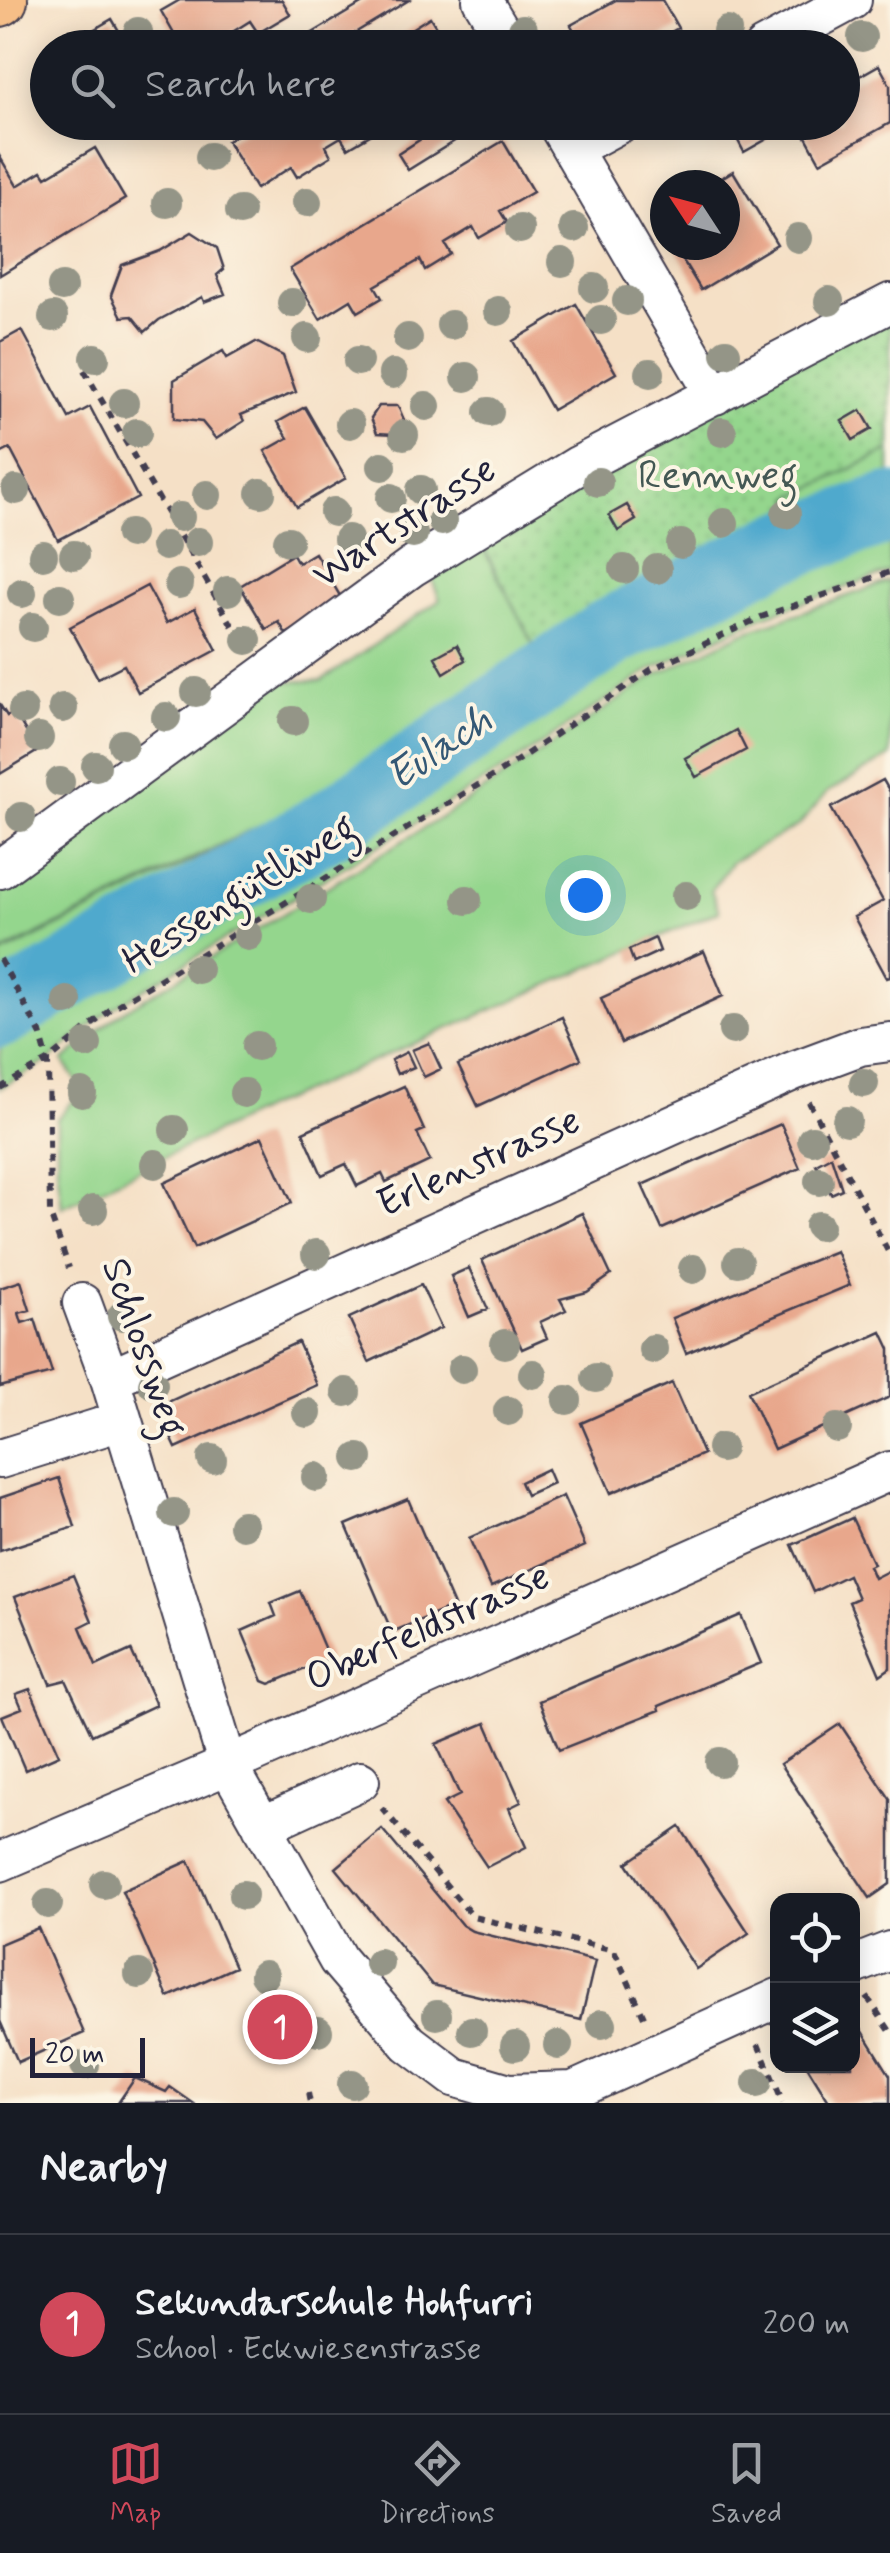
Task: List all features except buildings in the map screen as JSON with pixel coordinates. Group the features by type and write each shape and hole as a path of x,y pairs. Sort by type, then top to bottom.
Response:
{"street":[{"path":"482,0 500,30"},
{"path":"796,30 852,0"},
{"path":"566,140 714,394"},
{"name":"Wartstrasse","path":"0,868 427,558 579,465 890,303"},
{"name":"Erlenstrasse","path":"110,1379 792,1071 860,1046 890,1042"},
{"name":"Schlossweg","path":"82,1302 110,1379 228,1766 338,1960 409,2043 454,2077 508,2093 573,2090 760,2005"},
{"path":"0,1459 121,1421"},
{"name":"Oberfeldstrasse","path":"0,1862 228,1766 890,1472"},
{"path":"262,1826 360,1781"},
{"path":"860,1963 890,1951"}],"path":[{"path":"84,370 262,675"},
{"name":"Hessengütliweg","path":"0,1088 48,1060 111,1009 506,768 652,669 761,616 890,572"},
{"name":"Schlossweg","path":"1,961 40,1033 48,1060 50,1214 82,1302"},
{"path":"792,1071 890,1256"},
{"path":"360,1781 473,1917 614,1950 660,2052"},
{"path":"760,2005 783,2103"},
{"path":"308,2093 310,2103"}],"green space":[{"name":"Rennweg","path":"890,303 890,450 790,498 803,519 533,644 474,529"},
{"path":"890,450 890,572 761,617 652,669 506,768 111,1009 48,1061 0,1088 0,955 348,782 0,953 0,883 272,681 321,681 440,600 429,572 479,541 533,643 803,520 789,499"},
{"path":"890,581 890,756 828,792 799,825 732,862 711,890 719,911 268,1107 62,1207 57,1119 83,1090 63,1061 117,1015 460,806 654,676 742,633"}],"waterway":[{"name":"Eulach","path":"0,1013 330,824 611,632 776,549 890,508"}],"place":[{"name":"Sekundarschule Hohfurri","path":"280,2027"}]}
